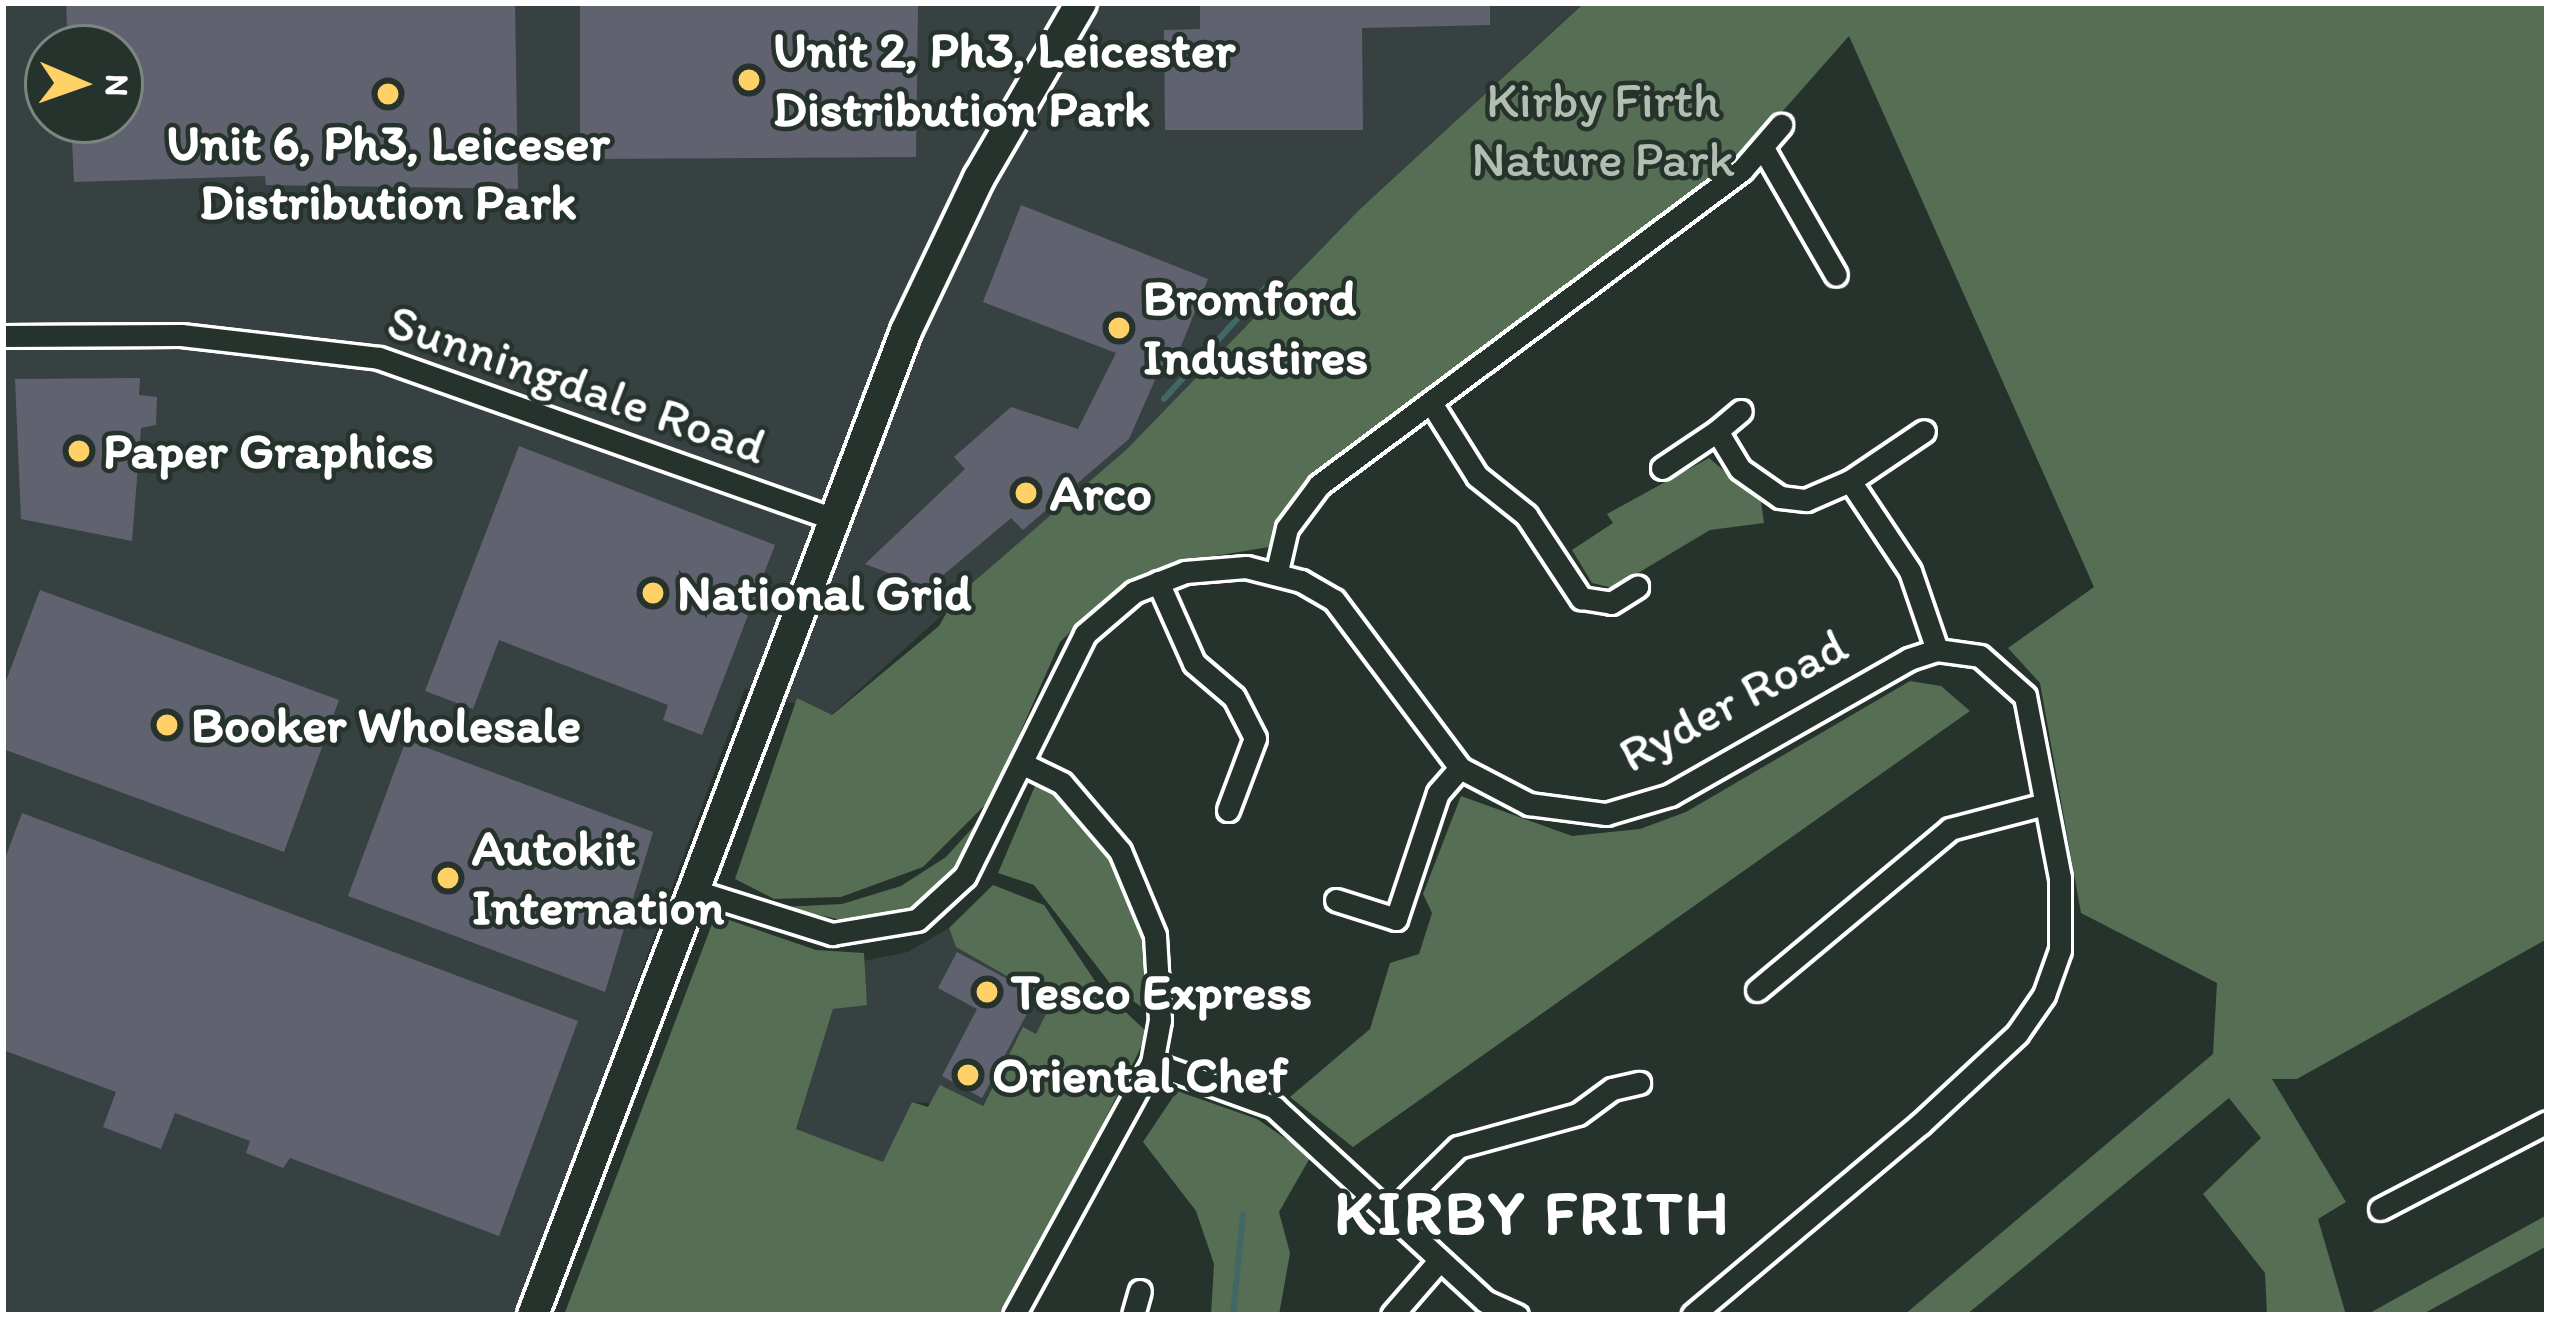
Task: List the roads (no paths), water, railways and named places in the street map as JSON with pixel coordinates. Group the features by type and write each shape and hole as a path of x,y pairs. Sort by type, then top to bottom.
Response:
{"street":[{"path":"533,1315 689,889 833,519 979,178 1081,3"},
{"path":"1277,571 1301,502 1433,406 1763,148 1781,125"},
{"path":"1763,148 1836,275"},
{"name":"Sunningdale Road","path":"3,336 182,335 379,358 833,519"},
{"path":"1433,406 1477,476 1526,515 1581,598 1611,604 1637,587"},
{"path":"1662,468 1742,411"},
{"path":"1717,431 1741,469 1780,497 1806,500 1850,481 1924,431"},
{"path":"1692,1315 1765,1263 2030,1015 2060,950 2063,914 2045,804 2013,679 1980,656 1937,650 1910,571 1850,481"},
{"name":"Ryder Road","path":"689,889 832,934 917,920 965,876 1085,634 1111,606 1158,582 1215,567 1277,571 1334,600 1460,768 1529,804 1606,814 1670,794 1937,650"},
{"path":"1158,582 1195,663 1234,697 1255,738 1228,810"},
{"path":"1014,1315 1152,1063 1160,977 1143,895 1094,816 1023,764"},
{"path":"1336,900 1396,919 1438,793 1460,768"},
{"path":"1757,990 1949,829 2045,804"},
{"path":"1152,1063 1274,1107 1439,1261 1517,1315"},
{"path":"1391,1213 1458,1147 1578,1114 1609,1078 1639,1084"},
{"path":"2380,1209 2547,1122"},
{"path":"1392,1315 1439,1261"},
{"path":"1133,1315 1141,1292"}],"waterway":[{"path":"1164,399 1270,283"},
{"path":"1233,1315 1243,1214"}],"place":[{"name":"Unit 2, Ph3, Leicester Distribution Park","path":"749,80"},
{"name":"Unit 6, Ph3, Leiceser Distribution Park","path":"388,94"},
{"name":"Bromford Industires","path":"1119,328"},
{"name":"Paper Graphics","path":"79,451"},
{"name":"Arco","path":"1026,493"},
{"name":"National Grid","path":"653,593"},
{"name":"Booker Wholesale","path":"167,725"},
{"name":"Autokit Internation","path":"448,878"},
{"name":"Tesco Express","path":"987,992"},
{"name":"Oriental Chef","path":"968,1075"}],"district":[{"name":"KIRBY FRITH","path":"1533,1212"}],"park label":[{"name":"Kirby Firth Nature Park","path":"1603,130"}]}
